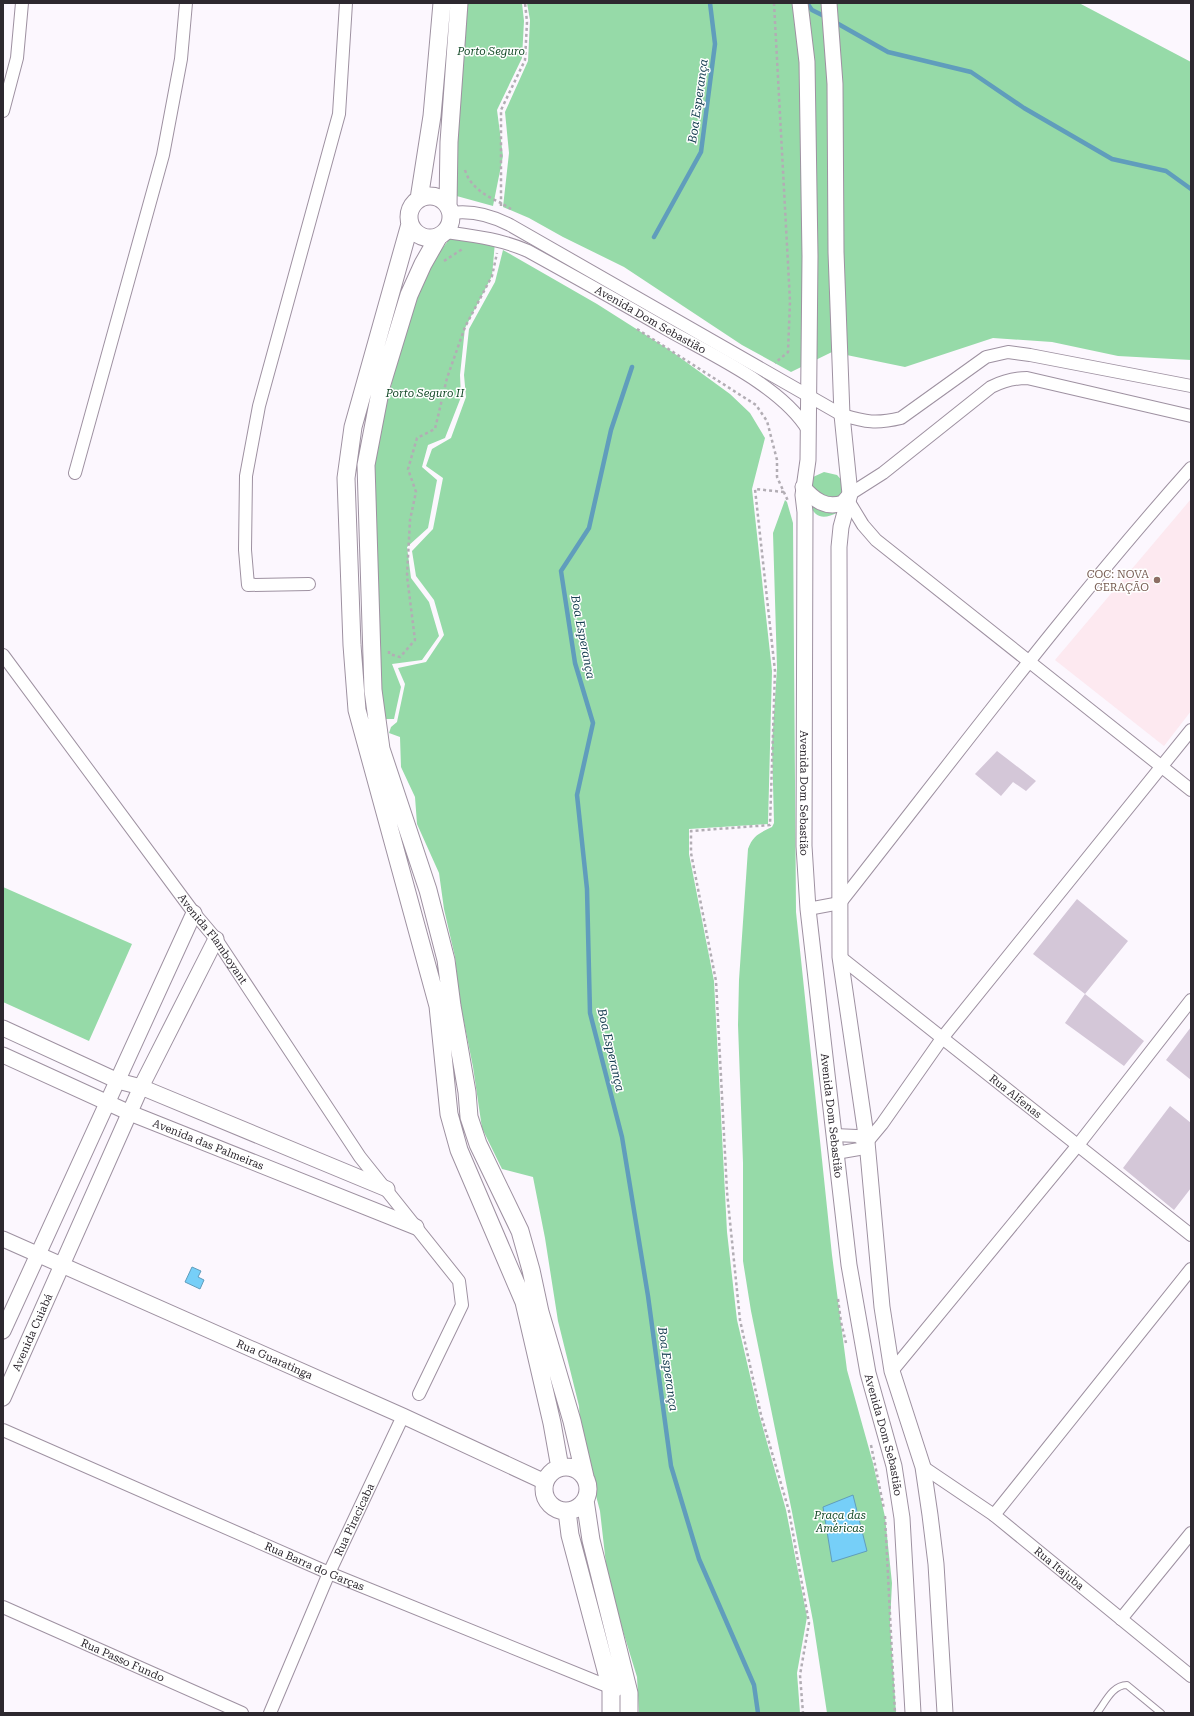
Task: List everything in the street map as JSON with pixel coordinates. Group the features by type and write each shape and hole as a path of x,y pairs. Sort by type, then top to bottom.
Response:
{"main road":[{"path":"442,3 432,116 418,199 410,210 410,224 353,427 346,478 352,645 358,710 428,962 438,1006 449,1114 459,1150 524,1302 552,1423 560,1468"},
{"path":"459,3 449,142 449,209 451,220 423,264 409,295 381,387 366,465 373,690 381,749 428,890 446,960 452,1006 467,1092 469,1117 478,1144 520,1231 531,1270 540,1312 572,1421 588,1489 585,1500 591,1540 630,1693 629,1713"},
{"path":"418,199 432,196 438,197 449,209"},
{"path":"410,224 419,234 432,238 442,234"},
{"path":"585,1477 574,1468 560,1468 548,1476 545,1482 544,1490 546,1499 551,1506 558,1510 574,1510 585,1500"},
{"path":"567,1511 570,1535 611,1689 611,1713"}],"street":[{"path":"3,111 17,58 22,3"},
{"path":"75,473 163,155 181,59 186,3"},
{"path":"309,584 248,585 245,550 246,476 259,406 339,114 346,3"},
{"path":"800,3 807,62 810,256 808,430"},
{"path":"830,13 835,84 836,252 842,422 849,497 863,525 876,540 1191,790"},
{"name":"Avenida Dom Sebastião","path":"449,209 475,212 499,219 808,396 842,422 886,421 901,418 986,357 1008,352 1191,386"},
{"name":"Avenida Dom Sebastião","path":"442,234 499,240 528,251 739,370 781,400 804,423 808,430 808,460 803,488 805,512 804,846 808,909 849,1265 868,1373 894,1466 902,1518 913,1713"},
{"path":"803,488 813,498 827,505 843,503 991,387 1002,381 1014,378 1027,378 1191,416"},
{"path":"808,909 840,903 1030,661 1154,509 1191,468"},
{"path":"849,497 843,518 839,547 840,957 867,1142 882,1307 892,1371 923,1467 936,1564 945,1713"},
{"name":"Avenida Flamboyant","path":"3,655 194,913 216,939 360,1157 459,1281 462,1305 419,1394"},
{"path":"836,1153 859,1149 867,1142 882,1124 943,1038 1191,730"},
{"path":"3,1331 194,913"},
{"name":"Avenida Cuiabá","path":"3,1398 63,1266 141,1087 216,939"},
{"name":"Rua Alfenas","path":"840,957 1191,1236"},
{"path":"892,1371 1078,1145 1191,1000"},
{"path":"3,1028 118,1081 141,1087 387,1189"},
{"name":"Avenida das Palmeiras","path":"3,1055 130,1113 416,1227"},
{"path":"834,1136 857,1136 867,1142"},
{"name":"Rua Guaratinga","path":"3,1239 403,1416 545,1482"},
{"path":"994,1515 1191,1269"},
{"name":"Rua Piracicaba","path":"270,1713 329,1573 403,1416"},
{"name":"Rua Barra do Garças","path":"3,1430 329,1573 611,1689 630,1693"},
{"name":"Rua Itajuba","path":"923,1467 994,1515 1191,1676"},
{"path":"1121,1619 1191,1533"},
{"name":"Rua Passo Fundo","path":"3,1607 242,1713"}],"lane":[{"path":"1099,1712 1115,1689 1121,1685 1127,1685 1161,1713"}],"path":[{"path":"499,219 501,203 501,110 525,60 527,22 525,3"},
{"path":"768,361 774,364 788,352 790,301 774,3"},
{"path":"465,169 467,175 481,194 514,211"},
{"path":"465,182 467,175"},
{"path":"388,647 389,654 400,656 415,640 407,576 410,520 416,492 408,469 417,438 435,429 447,378 465,328 492,276 499,240"},
{"path":"441,264 465,247"},
{"path":"631,325 756,405 767,421 777,460 777,477 784,492 755,489 775,671 770,825 691,831 691,853 716,981 727,1192 740,1320 761,1414 788,1511 809,1623 800,1675 803,1713"}],"shaded area":[{"name":"COC: NOVA GERAÇÃO","path":"1191,499 1191,711 1164,746 1055,660"}],"green space":[{"name":"Porto Seguro","path":"465,3 522,3 524,21 522,58 497,110 503,156 493,206 453,195"},
{"path":"527,3 1079,3 1191,62 1191,360 1118,356 1052,342 993,338 905,367 832,352 791,372 742,345 624,267 563,237 529,218 503,207 509,153 505,112 528,61 530,20"},
{"name":"Porto Seguro II","path":"450,238 495,242 492,276 465,328 460,375 461,397 445,438 428,445 422,467 437,480 428,528 407,547 411,578 429,602 439,636 422,660 392,664 401,687 394,719 384,719 379,667 372,466 412,298 427,269"},
{"path":"503,250 597,304 671,351 730,394 750,413 765,438 752,489 772,671 768,824 689,829 689,854 714,981 727,1232 737,1320 759,1414 786,1510 807,1617 797,1673 800,1713 639,1713 637,1677 607,1573 600,1511 581,1439 579,1406 558,1321 545,1238 533,1177 502,1169 482,1128 473,1067 459,997 455,957 444,909 439,873 417,824 415,797 401,767 400,737 389,733 391,727 397,722 405,684 398,668 426,662 444,635 434,600 416,576 412,551 433,529 443,478 426,466 432,449 451,438 466,397 464,375 469,329 495,282"},
{"path":"824,472 837,475 845,484 839,512 823,517 814,512 811,507 805,486 813,477"},
{"name":"Praça das Américas","path":"785,500 787,502 793,523 796,912 832,1255 847,1370 873,1463 885,1517 892,1583 890,1623 896,1713 827,1713 813,1621 751,1311 743,1261 743,1163 738,1025 739,980 748,849 755,837 772,827 774,823 772,745 777,668 773,533"},
{"path":"3,887 132,944 89,1041 3,1002"}],"water":[{"path":"192,1267 201,1271 198,1277 204,1280 200,1289 185,1282"},
{"path":"853,1495 867,1551 832,1562 823,1507"}],"building":[{"path":"997,751 1036,781 1026,791 1013,782 1001,796 975,774"},
{"path":"1077,899 1128,941 1085,994 1033,954"},
{"path":"1085,994 1144,1041 1124,1066 1065,1023"},
{"path":"1191,1027 1191,1080 1166,1060"},
{"path":"1170,1106 1191,1123 1191,1188 1174,1210 1123,1168"}],"waterway":[{"name":"Boa Esperança","path":"654,237 701,152 715,44 710,3"},
{"path":"807,3 812,10 826,17"},
{"path":"833,21 888,52 971,72 1024,108 1112,159 1166,171 1191,189"},
{"name":"Boa Esperança","path":"632,367 611,430 589,528 561,571 575,663 593,723 577,795 587,889 590,1013 622,1137 648,1296 671,1466 699,1559 754,1685 758,1713"}],"place":[{"name":"COC: NOVA GERAÇÃO","path":"1157,580"}]}
